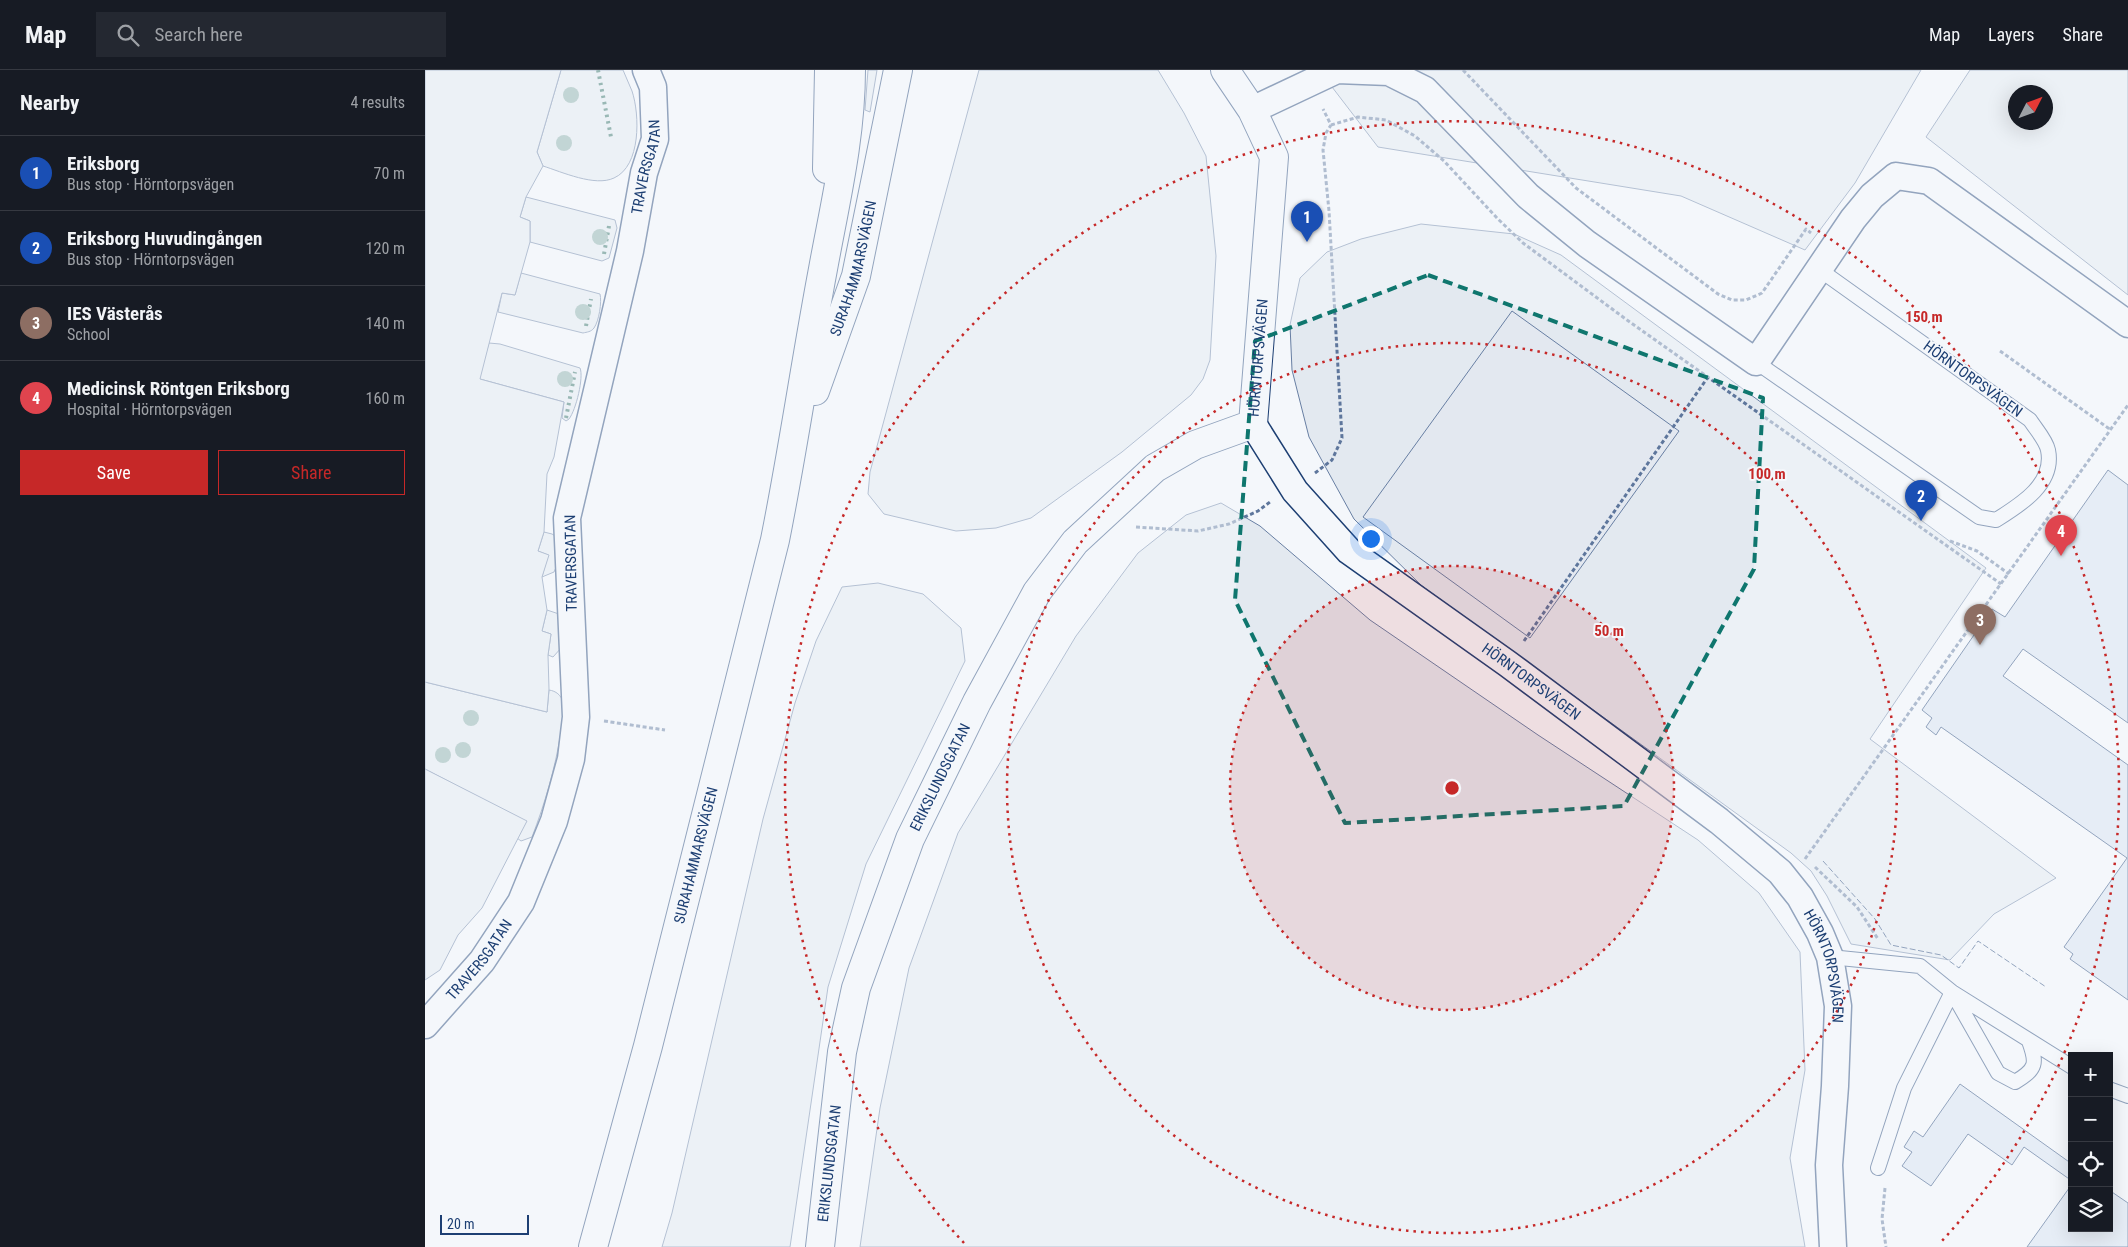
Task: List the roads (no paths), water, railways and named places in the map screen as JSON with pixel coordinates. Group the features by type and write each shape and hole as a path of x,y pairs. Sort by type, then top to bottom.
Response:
{"main road":[{"path":"791,461 806,300 827,175 829,70"},
{"name":"SURAHAMMARSVÄGEN","path":"593,1247 655,1017 775,540 791,461 823,270 841,182 851,94 851,70"},
{"name":"SURAHAMMARSVÄGEN","path":"791,461 856,276 898,70"},
{"name":"HÖRNTORPSVÄGEN","path":"1225,70 1252,110 1274,157 1253,424"},
{"name":"ERIKSLUNDSGATAN","path":"820,1247 842,1052 857,988 910,839 977,702 1037,592 1075,542 1155,468 1195,445 1253,424"}],"street":[{"name":"TRAVERSGATAN","path":"425,1024 482,960 521,902 554,821 571,759 576,717 567,518 630,250 644,173 655,139 653,87 647,70"},
{"name":"HÖRNTORPSVÄGEN","path":"1252,110 1337,70 1389,72 1425,90 1527,196 1587,244 1756,362"},
{"path":"1756,362 1853,219 1872,196 1896,176 1929,181 2128,324"},
{"name":"HÖRNTORPSVÄGEN","path":"1253,424 1292,486 1349,551 1508,664 1719,821 1780,872 1800,897 1831,957 1838,1006 1835,1086 1829,1165 1833,1247"}],"lane":[{"name":"HÖRNTORPSVÄGEN","path":"1756,362 1979,517 1996,520 2023,503 2037,488 2047,473 2048,449 2029,420 1827,259"},
{"path":"1831,957 1920,966 1952,992 2068,1065"},
{"path":"1952,992 1998,1073 2015,1082 2027,1075 2034,1067 2029,1041"},
{"path":"1878,1168 1904,1088 1952,992"},
{"path":"2113,1090 2128,1096"}],"place":[{"name":"Eriksborg","path":"1307,242"},
{"name":"Eriksborg Huvudingången","path":"1921,521"},
{"name":"Medicinsk Röntgen Eriksborg","path":"2061,556"},
{"name":"IES Västerås","path":"1980,645"}]}
